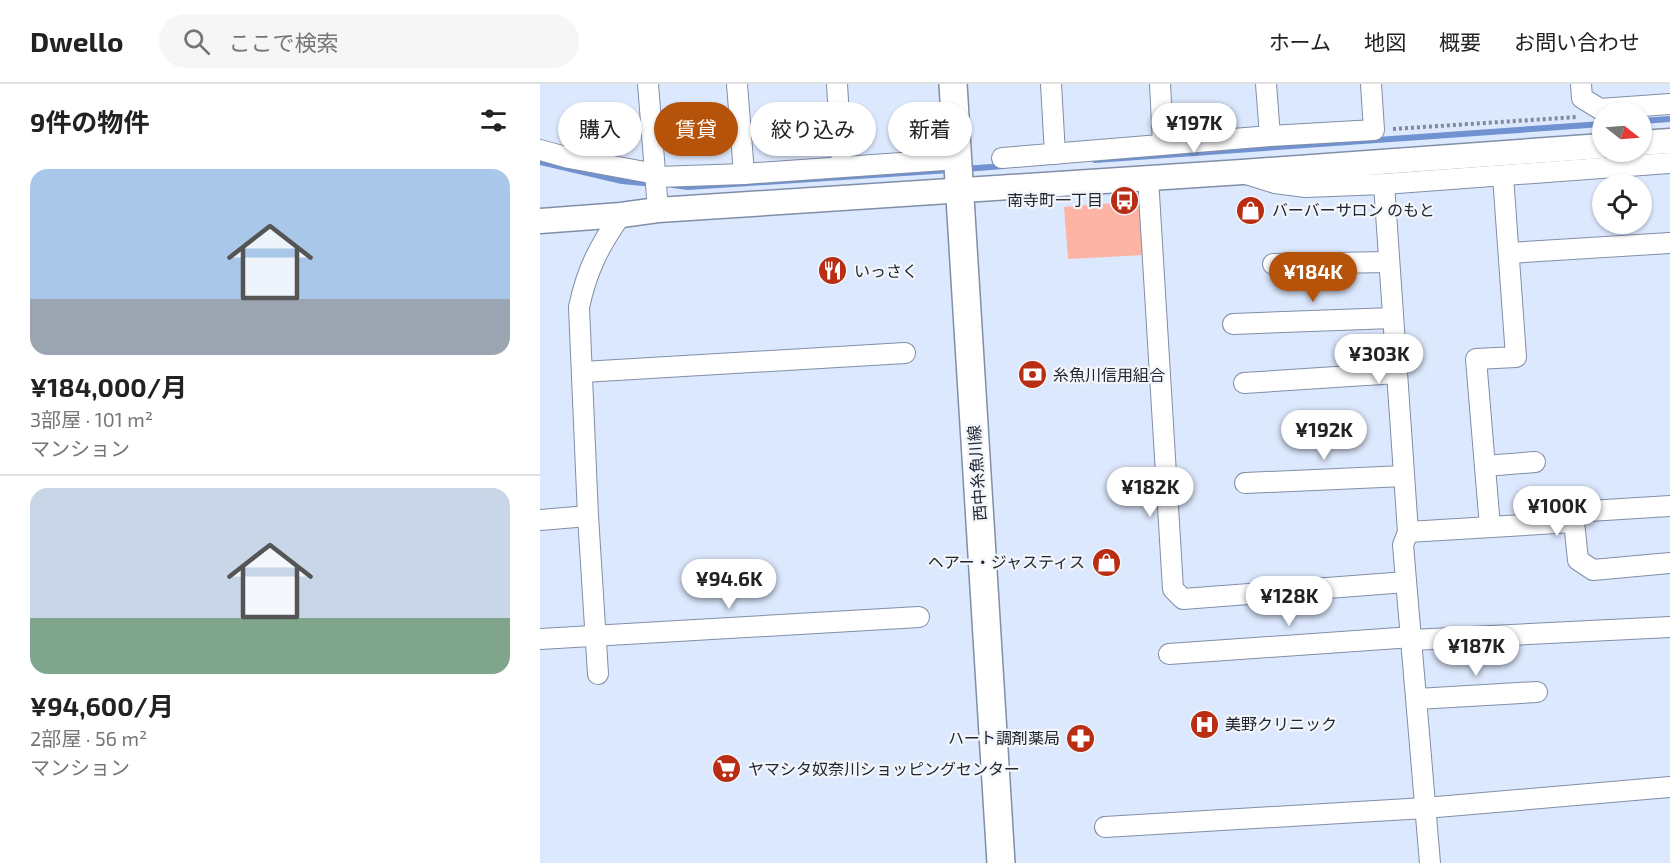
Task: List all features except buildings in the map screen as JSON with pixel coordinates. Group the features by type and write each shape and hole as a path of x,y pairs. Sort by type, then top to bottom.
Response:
{"main road":[{"name":"西中糸魚川線","path":"953,84 1001,863"}],"street":[{"path":"648,84 658,210"},
{"path":"737,84 744,174"},
{"path":"837,84 842,166"},
{"path":"1052,84 1055,154"},
{"path":"1160,84 1163,144"},
{"path":"1266,84 1270,136"},
{"path":"1002,158 1163,144 1374,130 1371,84"},
{"path":"1581,84 1582,98 1592,104"},
{"path":"1652,105 1670,104"},
{"path":"1652,142 1670,141"},
{"path":"540,221 621,216 658,210 1592,147"},
{"path":"540,150 657,176 744,174 958,159"},
{"path":"1242,172 1275,183 1306,187 1384,184 1670,163"},
{"path":"1490,527 1476,359 1516,357 1503,176"},
{"path":"1148,178 1173,589 1183,599 1406,582"},
{"path":"1384,184 1408,532 1403,544 1430,863"},
{"path":"598,674 588,516 579,307 585,281 602,242 621,216"},
{"path":"1509,253 1670,243"},
{"path":"1273,264 1389,262"},
{"path":"1233,324 1394,318"},
{"path":"582,372 905,353"},
{"path":"1244,383 1397,374"},
{"path":"1485,466 1535,462"},
{"path":"1245,483 1404,476"},
{"path":"1670,506 1573,512 1578,560 1593,570 1670,563"},
{"path":"540,520 588,516"},
{"path":"1408,532 1574,522"},
{"path":"540,639 919,617"},
{"path":"1169,654 1412,638 1670,627"},
{"path":"1417,699 1537,692"},
{"path":"1105,827 1425,808 1670,787"}],"path":[{"path":"1374,130 1584,117 1592,106"}],"shaded area":[{"path":"1139,201 1144,255 1068,259 1064,207"}],"waterway":[{"path":"1652,120 1670,119"},
{"path":"1095,160 1592,125"},
{"path":"540,162 622,181 654,184"},
{"path":"964,169 1004,166"},
{"path":"673,185 688,187 950,170"}],"place":[{"name":"南寺町一丁目","path":"1124,200"},
{"name":"バーバーサロン のもと","path":"1251,210"},
{"name":"いっさく","path":"833,271"},
{"name":"糸魚川信用組合","path":"1032,375"},
{"name":"ヘアー・ジャスティス","path":"1106,562"},
{"name":"美野クリニック","path":"1204,724"},
{"name":"ハート調剤薬局","path":"1081,738"},
{"name":"ヤマシタ奴奈川ショッピングセンター","path":"727,769"}]}
